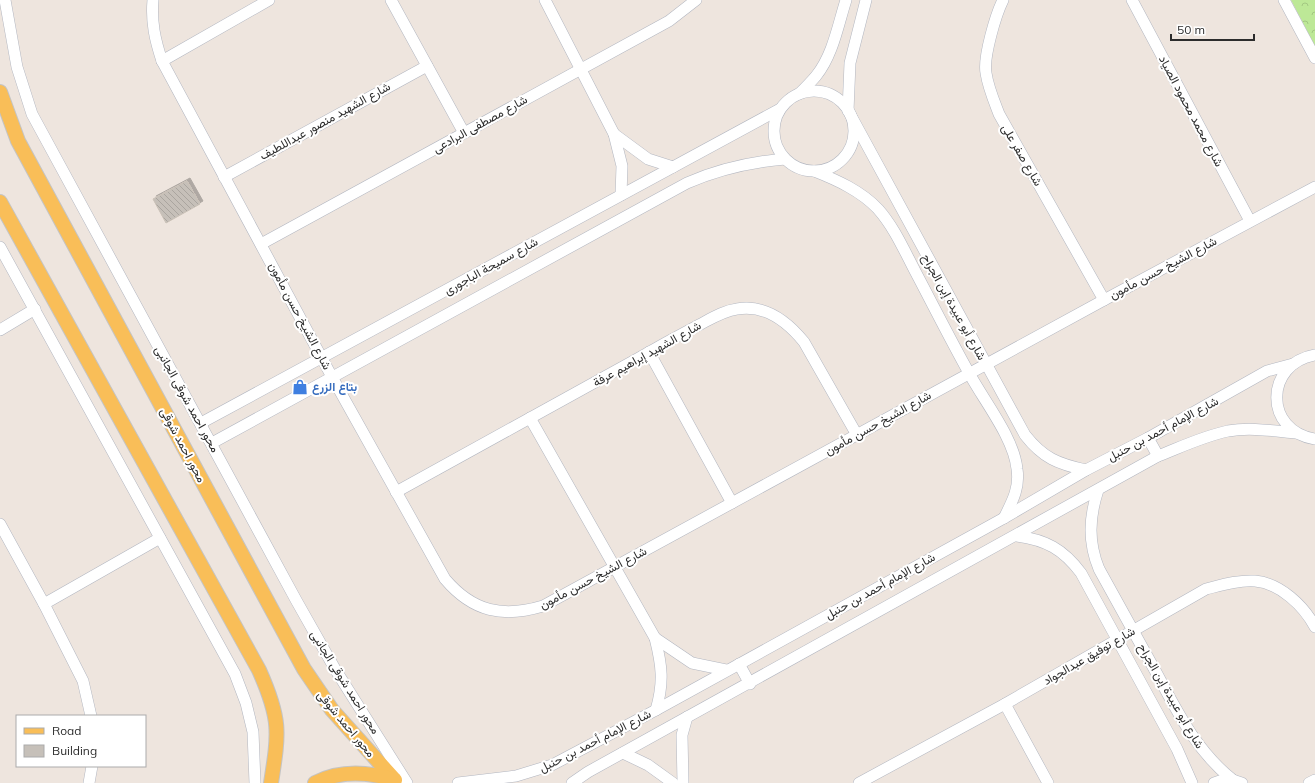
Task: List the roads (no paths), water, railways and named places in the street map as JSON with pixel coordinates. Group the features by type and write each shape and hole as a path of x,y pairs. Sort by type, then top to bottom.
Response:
{"main road":[{"name":"محور احمد شوقى","path":"0,92 18,141 304,670 318,693 337,716 401,782"},
{"path":"0,202 259,670 276,713 278,733 271,783"},
{"path":"315,783 344,774 369,774 401,782"}],"street":[{"name":"محور احمد شوقى الجانبى","path":"5,0 17,67 32,114 212,443 243,504 321,644 401,782"},
{"name":"شارع الشيخ حسن مأمون","path":"153,0 152,18 154,38 162,61 332,377 445,580 464,599 482,608 502,613 530,610 543,606 857,434 1315,187"},
{"path":"162,61 269,0"},
{"path":"391,0 464,133"},
{"path":"545,0 614,134 622,166 621,195"},
{"name":"شارع مصطفى البرادعى","path":"261,244 669,21 696,0"},
{"path":"846,0 830,50 823,65 817,75 799,94 786,102 780,109 775,121 774,135 777,148 785,159 794,166 803,170 814,171 829,168 842,159 851,146 854,130 849,113 850,63 854,40 866,0"},
{"name":"شارع صفر على","path":"1004,0 993,28 985,71 992,96 999,114 1104,300"},
{"name":"شارع محمد محمود الصياد","path":"1132,0 1250,221"},
{"path":"1284,0 1315,58"},
{"name":"شارع الشهيد منصور عبداللطيف","path":"224,177 426,66"},
{"path":"799,94 813,91 827,93 839,100 849,113"},
{"name":"شارع سميحة الباجورى","path":"201,423 780,109"},
{"name":"شارع أبو عبيدة إبن الجراح","path":"849,113 1025,435 1035,447 1050,459 1068,466 1086,470"},
{"path":"614,134 637,153 648,159 673,167"},
{"name":"شارع سميحة الباجورى","path":"212,443 687,183 706,175 745,164 785,159"},
{"name":"شارع أبو عبيدة إبن الجراح","path":"814,171 836,179 857,192 877,209 894,231 969,374 1011,446 1015,458 1018,483 1014,497 1004,518"},
{"path":"0,247 235,674 246,702 253,732 255,783"},
{"name":"شارع الشهيد إبراهيم عرفة","path":"396,492 721,313 737,309 752,308 766,312 781,318 793,329 804,342 857,434"},
{"path":"0,330 35,309"},
{"path":"1296,433 1286,424 1279,413 1276,400 1278,386 1284,374 1293,364 1310,356 1315,348"},
{"path":"649,352 732,503"},
{"name":"شارع الإمام أحمد بن حنبل","path":"458,783 516,776 535,772 552,765 656,710 726,670 1004,518 1086,470 1148,438 1267,372 1293,364"},
{"path":"530,418 655,638 662,664 662,691 656,710"},
{"name":"شارع الإمام أحمد بن حنبل","path":"572,783 687,717 750,684 1158,456 1187,444 1229,431 1272,430 1296,433 1315,439"},
{"path":"1148,438 1158,456"},
{"name":"شارع أبو عبيدة إبن الجراح","path":"1098,490 1092,509 1091,521 1092,545 1099,569 1196,742 1218,768 1237,782"},
{"path":"0,524 44,604 83,681 91,715"},
{"name":"شارع أبو عبيدة إبن الجراح","path":"1017,536 1032,538 1061,550 1081,573 1177,749 1192,783"},
{"path":"44,604 160,538"},
{"name":"شارع توفيق عبدالجواد","path":"860,783 1005,704 1206,589 1234,582 1256,581 1277,588 1302,608 1315,627"},
{"path":"655,638 692,663 726,670"},
{"path":"739,664 750,684"},
{"path":"1005,704 1048,783"},
{"path":"682,783 682,735 687,717"},
{"path":"623,753 648,765 673,783"},
{"path":"89,783 92,767"},
{"path":"1214,783 1224,780 1237,782"},
{"path":"1309,783 1315,780"}],"place":[{"name":"بتاع الزرع","path":"300,387"}]}
